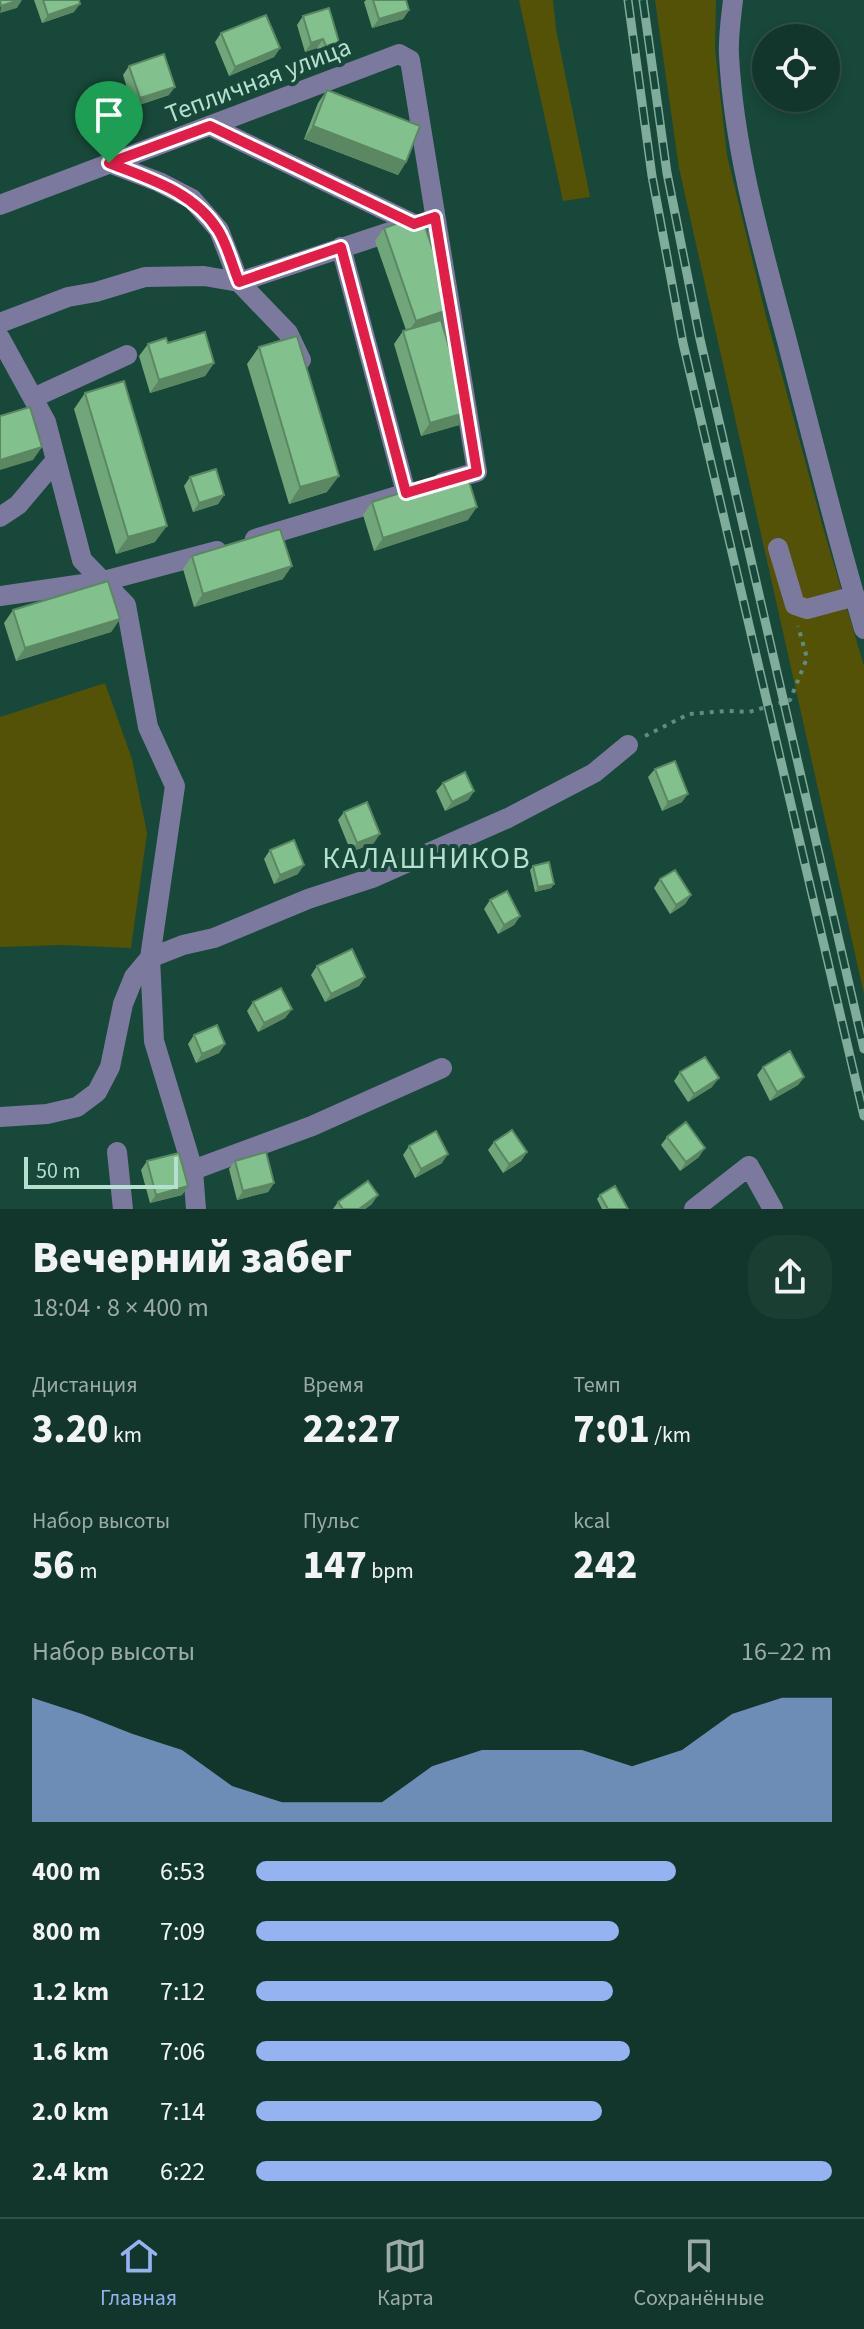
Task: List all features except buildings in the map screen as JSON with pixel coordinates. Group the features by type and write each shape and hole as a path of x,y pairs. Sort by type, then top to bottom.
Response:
{"street":[{"path":"733,0 729,51 733,107 741,153 788,347 863,622"},
{"name":"Тепличная улица","path":"0,205 399,54 410,60 435,217"},
{"path":"210,126 414,224"},
{"path":"109,163 159,182 192,199 219,230 239,282 288,333 307,376"},
{"path":"0,323 68,297 145,277 204,276 239,282 435,217 477,472 104,581 0,596"},
{"path":"341,247 406,493"},
{"path":"0,338 46,422 82,560 126,605 148,727 175,786 150,958 154,1041 193,1170 196,1209"},
{"path":"33,398 127,355"},
{"path":"0,517 18,505 56,460"},
{"path":"778,548 795,605 807,609 855,596"},
{"path":"0,1117 47,1114 77,1107 97,1092 110,1067 123,1004 134,977 150,958 183,945 214,938 308,899 372,878 508,818 594,773 628,745"},
{"path":"193,1170 312,1126 442,1068"},
{"path":"117,1152 123,1209"},
{"path":"694,1209 749,1166 773,1209"}],"path":[{"path":"628,745 689,714 749,712 790,700 807,658 797,618 800,608"}],"shaded area":[{"path":"519,0 553,0 556,29 590,197 563,201"},
{"path":"655,0 716,0 715,49 727,155 766,316 864,666 864,994 679,168"},
{"path":"105,683 132,759 147,833 131,948 60,945 0,947 0,717"}],"railway":[{"path":"628,0 652,176 683,343 864,1116"},
{"path":"643,0 667,173 700,339 864,1049"}],"district":[{"name":"КАЛАШНИКОВ","path":"427,858"}],"route":[{"path":"210,126 414,224 435,217 477,472 406,493 341,247 239,282 219,230 192,199 159,182 109,163 210,126"}]}
